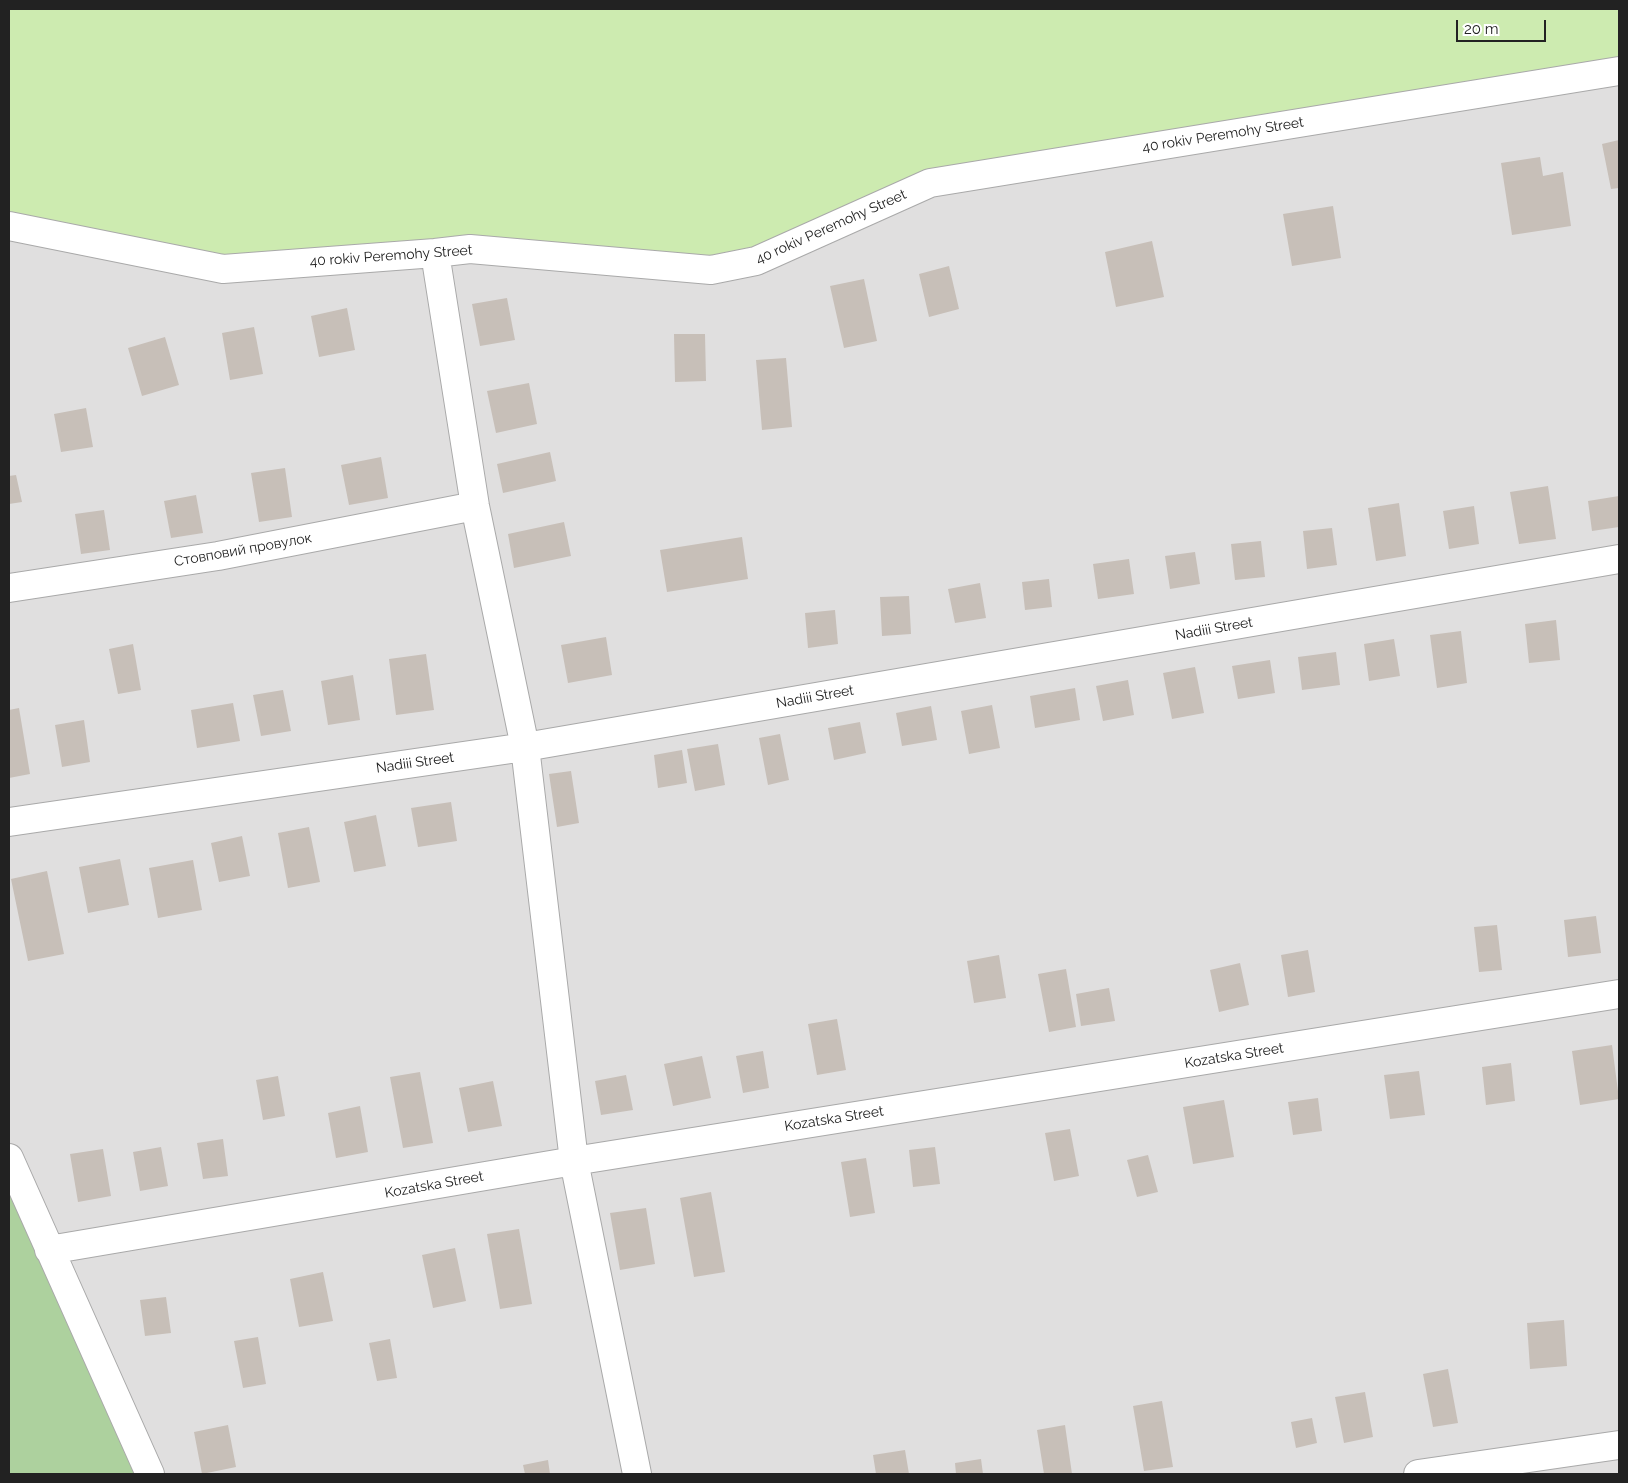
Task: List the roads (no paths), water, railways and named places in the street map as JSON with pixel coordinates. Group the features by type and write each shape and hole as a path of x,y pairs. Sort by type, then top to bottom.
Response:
{"street":[{"name":"40 rokiv Peremohy Street","path":"9,226 223,269 470,249 711,270 756,261 930,183 1619,71"},
{"path":"435,253 475,506 526,747 574,1161 638,1474"},
{"name":"Стовповий провулок","path":"9,588 218,556 475,506"},
{"name":"Nadiii Street","path":"9,822 526,747 1619,560"},
{"name":"Kozatska Street","path":"49,1250 574,1161 1619,994"},
{"path":"9,1158 150,1474"},
{"path":"1418,1474 1619,1445"}]}
